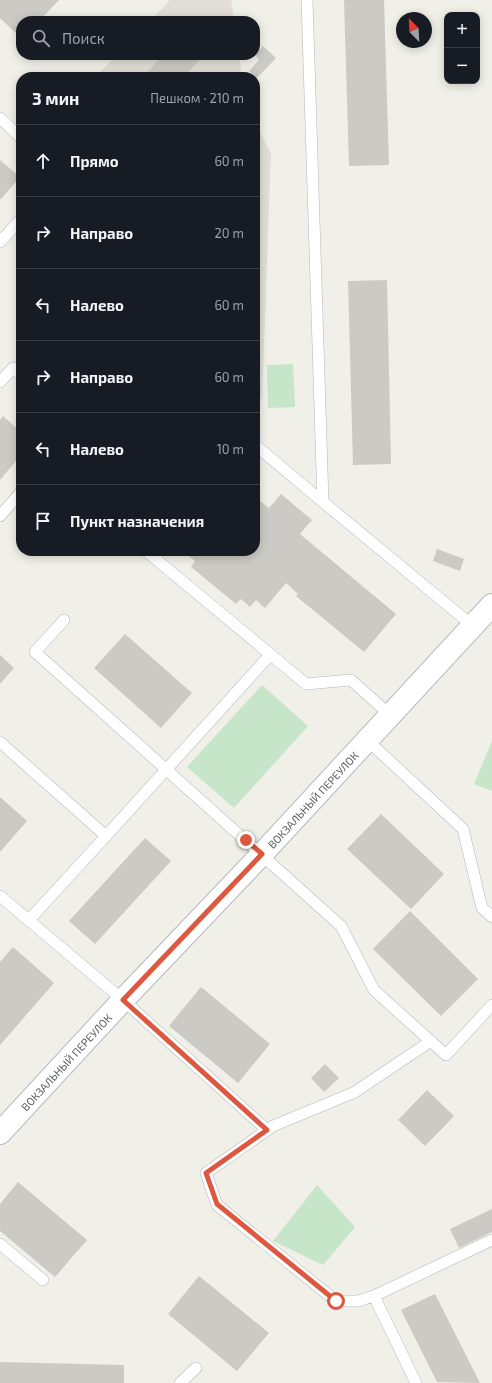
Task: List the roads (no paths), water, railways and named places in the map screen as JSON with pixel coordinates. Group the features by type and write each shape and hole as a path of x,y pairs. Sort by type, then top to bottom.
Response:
{"street":[{"name":"ВОКЗАЛЬНЫЙ ПЕРЕУЛОК","path":"0,1134 492,605"}],"lane":[{"path":"307,0 324,502"},
{"path":"0,118 16,133"},
{"path":"0,242 16,224"},
{"path":"0,382 13,368 16,371"},
{"path":"260,449 473,626"},
{"path":"0,516 16,498"},
{"path":"152,556 306,684 351,680 390,715"},
{"path":"64,620 35,652 341,926 374,990 446,1055 492,1005"},
{"path":"28,920 270,654"},
{"path":"367,740 463,829 482,908 492,917"},
{"path":"0,742 106,836"},
{"path":"0,896 123,1000 267,1130"},
{"path":"431,1041 355,1092 273,1126 206,1173 217,1204 336,1301 358,1301 374,1296 492,1240"},
{"path":"0,1244 43,1280"},
{"path":"374,1296 416,1383"},
{"path":"180,1383 196,1368"}]}
